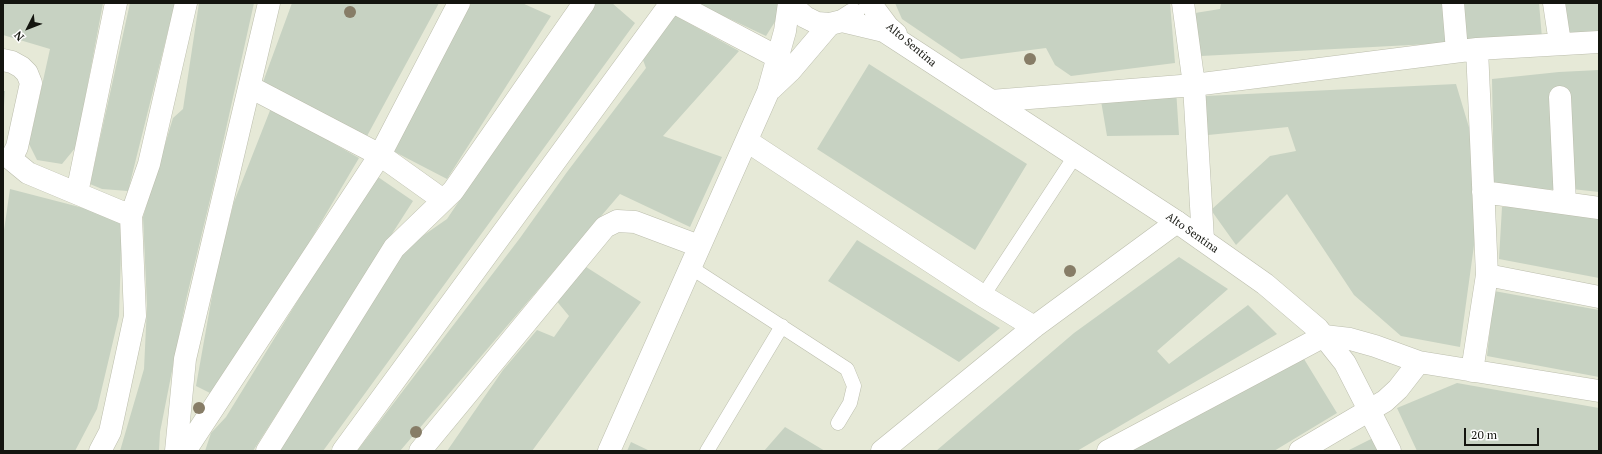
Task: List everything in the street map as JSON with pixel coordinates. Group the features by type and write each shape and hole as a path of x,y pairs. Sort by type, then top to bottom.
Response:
{"street":[{"path":"77,193 116,3"},
{"path":"100,451 110,432 135,316 131,216 149,164 186,3"},
{"path":"176,451 185,359 269,3"},
{"path":"185,451 380,155 459,3"},
{"path":"267,451 394,248 453,191 584,3"},
{"path":"343,451 671,3"},
{"path":"675,3 779,58"},
{"path":"609,451 768,92 779,58 789,3"},
{"name":"Alto Sentina","path":"793,3 795,8 805,17 817,23 836,23 884,31 1177,222 1264,284 1324,336 1345,363 1390,451"},
{"path":"768,92 836,23 852,15 861,3"},
{"name":"Alto Sentina","path":"870,3 888,27 939,68"},
{"path":"1184,3 1194,85 1203,240"},
{"path":"1453,3 1467,50 1484,192 1487,275 1472,370"},
{"path":"1554,3 1560,43"},
{"path":"991,101 1194,85 1467,50 1560,43 1599,42"},
{"path":"3,60 12,62 21,67 27,73 30,83 17,148 7,167 28,173 131,216"},
{"path":"250,87 380,155 443,200"},
{"path":"1560,97 1565,203"},
{"path":"747,141 983,296 1034,327"},
{"path":"1484,192 1599,208"},
{"path":"420,451 605,227 617,221 635,222 699,246"},
{"path":"882,451 1034,327 1177,222"},
{"path":"1487,275 1599,297"},
{"path":"1108,451 1324,336 1350,339 1369,344 1419,362 1599,391"},
{"path":"1300,451 1385,401 1398,389 1419,362"}],"lane":[{"path":"983,296 1076,156"},
{"path":"690,267 847,369 854,386 850,403 838,424"},
{"path":"707,451 782,326"}],"building":[{"path":"3,3 103,3 76,147 62,164 37,160 29,144 50,49 3,35"},
{"path":"130,3 175,3 128,191 102,189 90,184"},
{"path":"199,3 254,3 186,300 160,432 159,451 120,451 144,369 147,306 143,217 173,118 183,109"},
{"path":"292,3 439,3 367,136 263,82"},
{"path":"471,3 522,3 551,16 447,179 393,151"},
{"path":"592,3 612,3 635,23 323,451 273,451 401,251 447,219"},
{"path":"696,3 785,3 786,4 766,36"},
{"path":"895,3 1170,3 1175,63 1071,76 1055,65 1046,48 961,59 902,19"},
{"path":"1221,3 1444,3 1449,43 1201,56 1195,13 1220,9"},
{"path":"1460,3 1539,3 1542,38 1461,39"},
{"path":"1563,3 1599,3 1599,38 1566,37"},
{"path":"674,15 739,51 663,136 722,157 690,227 620,194 400,451 357,451 520,238 567,172 646,68 643,60"},
{"path":"869,64 1027,164 975,250 817,149"},
{"path":"1599,70 1599,192 1572,189 1561,190 1494,187 1492,79 1559,72"},
{"path":"1456,84 1471,134 1475,238 1460,347 1401,336 1354,295 1287,194 1236,245 1211,210 1270,156 1296,151 1288,127 1208,135 1205,96"},
{"path":"1176,89 1179,135 1107,136 1100,95"},
{"path":"3,91 5,91 4,106 3,106"},
{"path":"271,108 359,158 218,397 196,386 217,268 234,202"},
{"path":"378,177 413,201 253,451 205,451 211,433 226,417 311,279"},
{"path":"10,189 122,218 119,316 97,409 75,451 3,451 3,237"},
{"path":"1502,207 1560,207 1599,211 1599,278 1499,259"},
{"path":"857,240 1000,328 959,362 828,281"},
{"path":"1179,257 1228,289 1157,351 1169,364 1248,305 1277,334 1077,451 936,451 1074,333"},
{"path":"583,265 641,302 532,451 447,451 503,370 537,330 554,337 569,316 555,299"},
{"path":"1494,291 1599,310 1599,377 1487,356"},
{"path":"1304,359 1337,413 1274,451 1127,451"},
{"path":"1457,383 1599,408 1599,451 1417,451 1397,408"},
{"path":"785,427 825,451 764,451"},
{"path":"1373,438 1379,451 1347,451"},
{"path":"631,442 650,451 627,451"}]}
